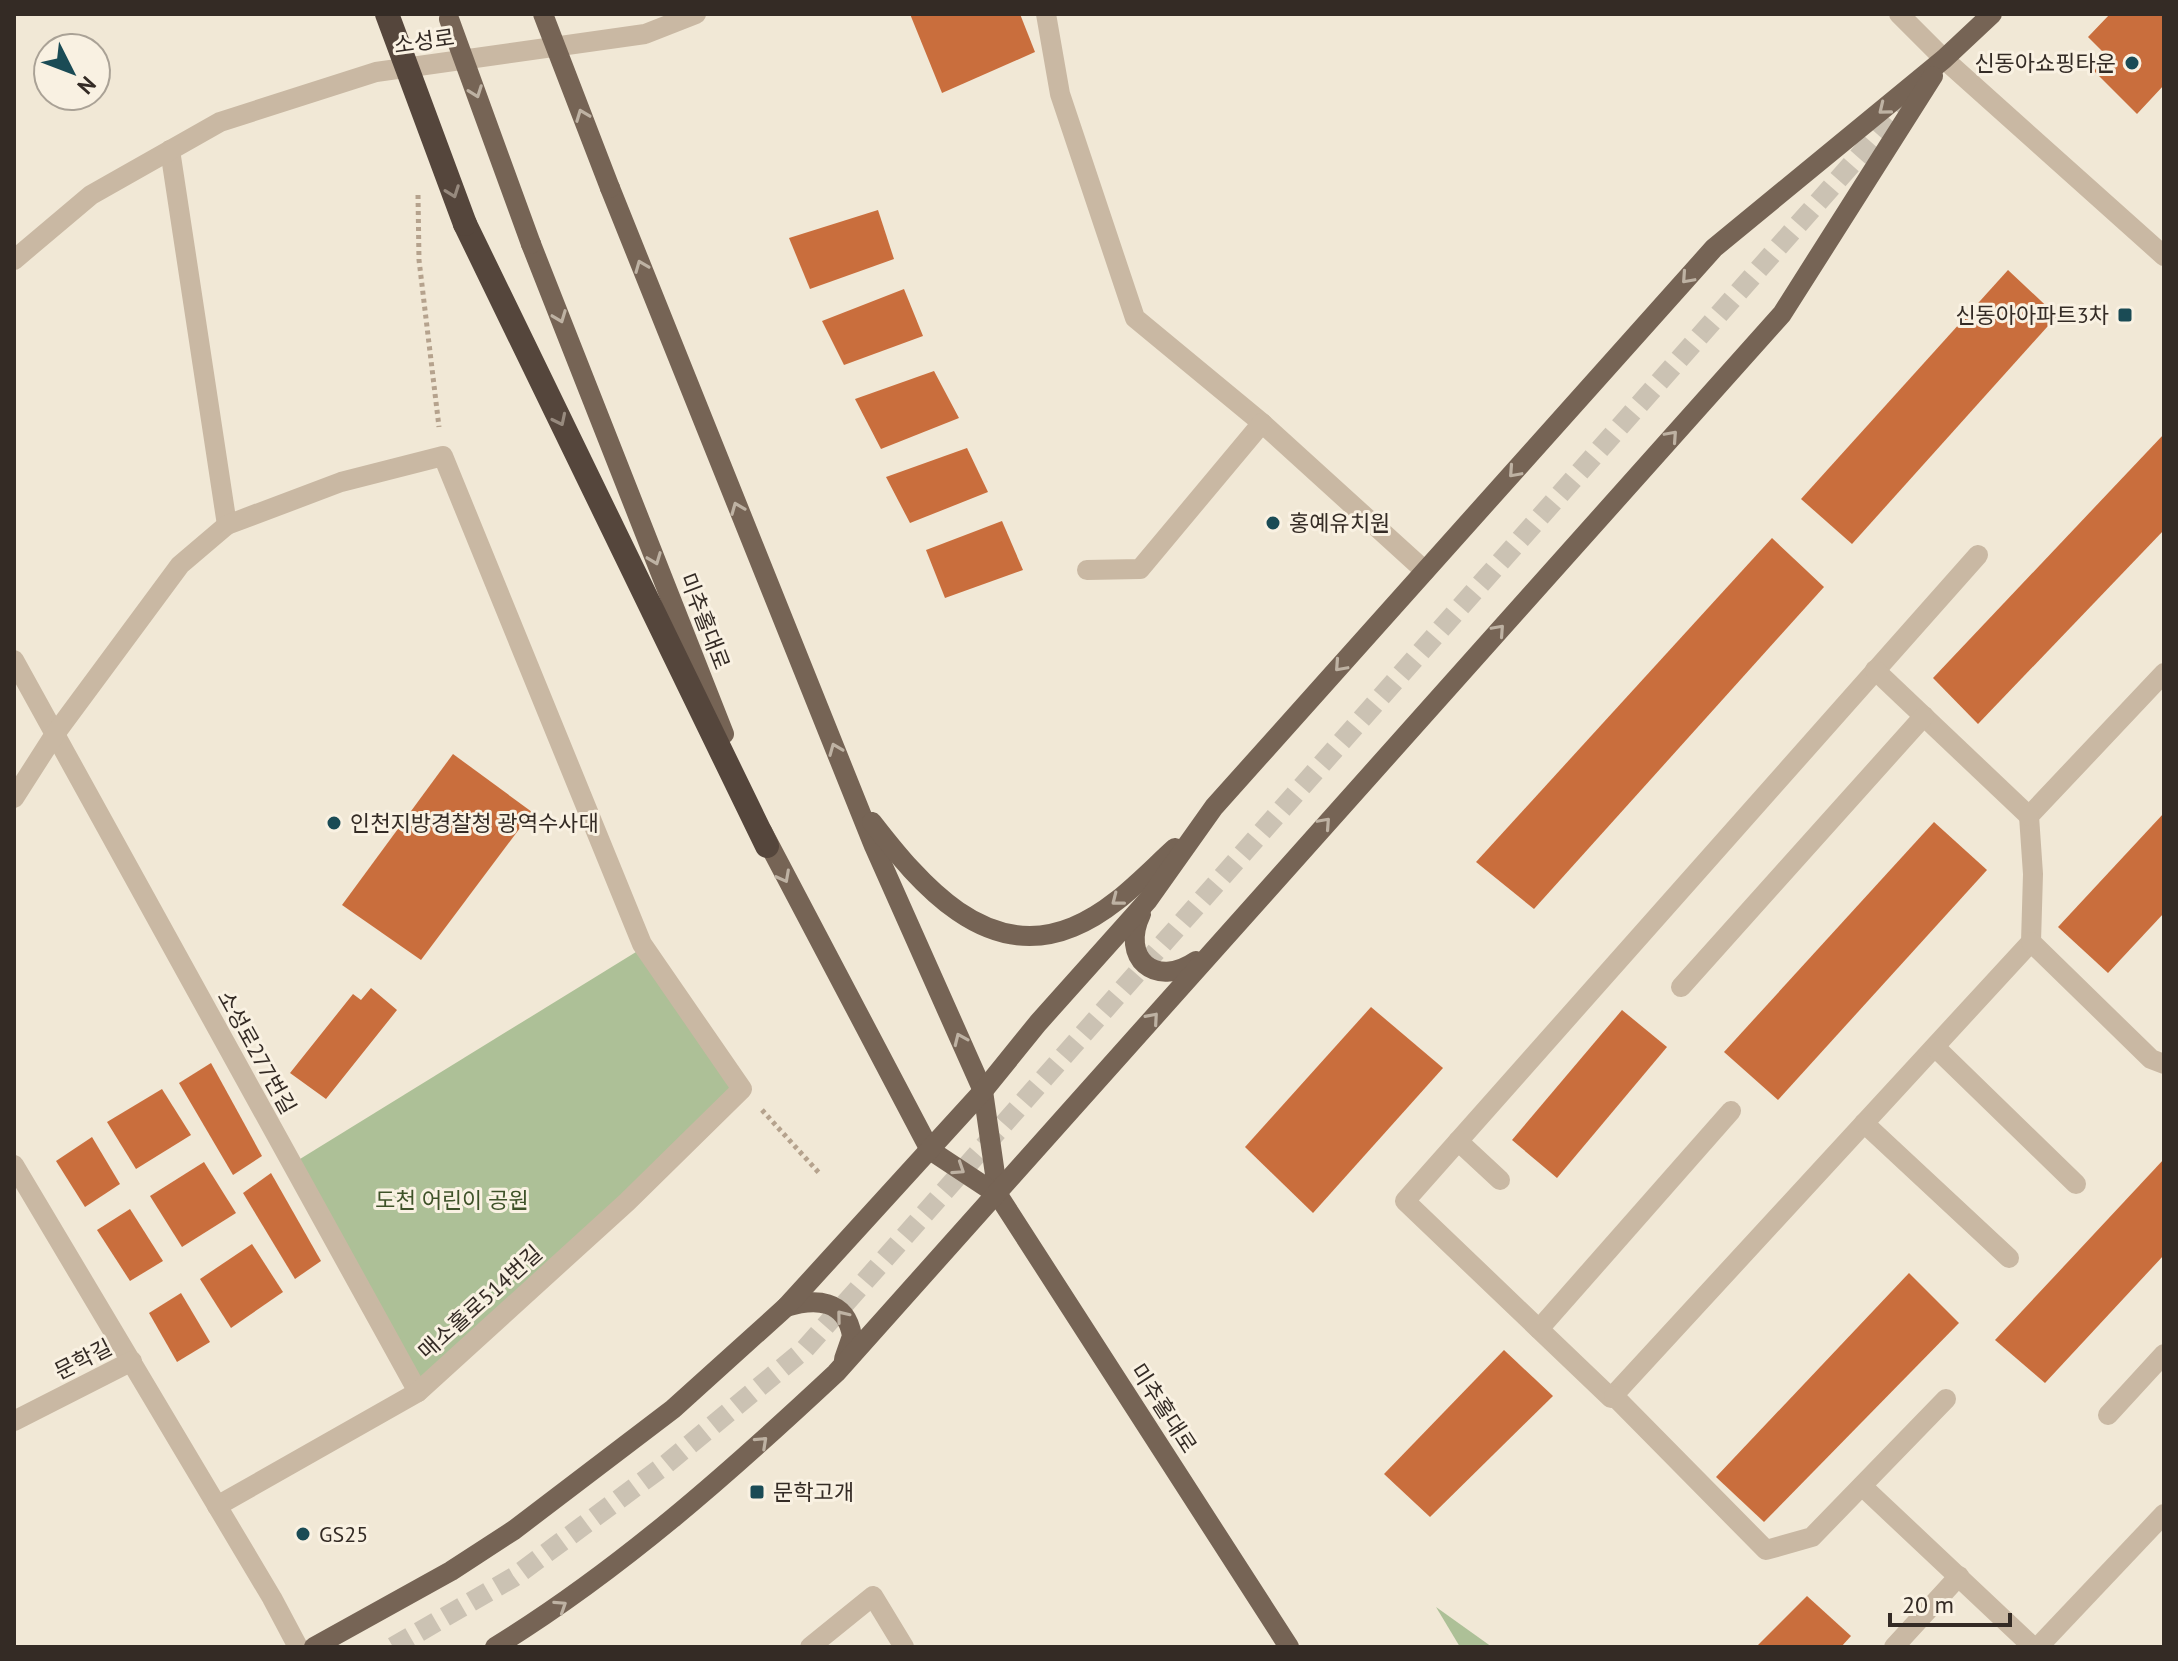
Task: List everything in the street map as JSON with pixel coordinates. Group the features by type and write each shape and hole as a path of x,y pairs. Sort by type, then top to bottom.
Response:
{"highway":[{"path":"387,14 465,224 767,846"}],"main road":[{"name":"미추홀대로","path":"543,14 855,799 983,1091 998,1195"},
{"path":"855,799 908,867 958,913 987,928 1029,935 1075,926 1113,904 1214,807 1714,248 1944,59 1992,14"},
{"name":"미추홀대로","path":"448,16 531,244 767,846 930,1150 998,1195 1289,1647"},
{"path":"495,1647 569,1601 715,1486 836,1373 1782,314 1944,59"},
{"path":"314,1647 451,1571 514,1530 673,1409 786,1307 983,1091 1038,1023 1148,900 1214,807"},
{"path":"1148,900 1133,936 1135,947 1148,967 1161,974 1179,971 1212,949"},
{"path":"786,1307 813,1299 824,1301 847,1319 852,1343 836,1373"}],"street":[{"name":"소성로","path":"14,260 91,195 220,122 376,72 645,34 696,14"},
{"path":"1046,14 1060,94 1135,318 1262,423 1425,571"},
{"path":"1899,14 1944,59 2164,256"},
{"path":"170,150 227,525"},
{"path":"1087,570 1140,569 1262,423"},
{"path":"14,798 55,734 180,565 227,525 341,482 443,456 642,944 742,1089"},
{"path":"1875,670 2029,816 2033,874 2031,942 1611,1398 1405,1201 1875,670 1978,555"},
{"name":"소성로277번길","path":"14,660 418,1392"},
{"path":"2029,816 2164,673"},
{"path":"1681,987 1924,716"},
{"path":"2031,942 2151,1059 2164,1064"},
{"path":"1935,1047 2076,1184"},
{"name":"매소홀로514번길","path":"217,1506 418,1392 627,1202 742,1089"},
{"path":"1539,1329 1731,1111"},
{"path":"1864,1123 2009,1258"},
{"path":"1458,1141 1500,1180"},
{"path":"14,1165 298,1647"},
{"path":"2108,1415 2164,1354"},
{"name":"문학길","path":"14,1421 132,1361"},
{"path":"1614,1396 1766,1550 1812,1537 1946,1399"},
{"path":"1862,1486 2035,1647 2164,1514"},
{"path":"1894,1647 1959,1576"},
{"path":"810,1647 873,1596 904,1647"}],"path":[{"path":"417,184 419,260 443,456"},
{"path":"742,1089 820,1174"}],"green space":[{"name":"도천 어린이 공원","path":"636,952 736,1088 419,1388 300,1159"},
{"path":"1436,1607 1492,1647 1460,1647"}],"building":[{"path":"910,14 1020,14 1035,52 942,93"},
{"name":"신동아쇼핑타운","path":"2110,14 2164,14 2164,85 2137,114 2094,71 2107,56 2088,37"},
{"path":"878,210 894,259 810,289 789,238"},
{"path":"2008,270 2057,316 1852,544 1801,499"},
{"path":"904,289 923,336 844,365 822,321"},
{"path":"934,371 959,418 881,449 855,399"},
{"path":"2164,434 2164,530 1978,724 1933,678"},
{"path":"967,448 988,492 910,523 886,477"},
{"path":"1002,521 1023,570 945,598 926,550"},
{"path":"1772,538 1824,587 1534,909 1476,862"},
{"path":"453,754 532,812 421,960 342,905"},
{"path":"2164,813 2164,913 2108,973 2058,927"},
{"path":"1934,822 1987,870 1778,1100 1724,1052"},
{"path":"371,988 397,1010 326,1099 290,1073 353,994 361,1000"},
{"path":"1371,1007 1443,1068 1313,1213 1245,1147"},
{"path":"1622,1010 1667,1047 1557,1178 1512,1140"},
{"path":"211,1063 262,1156 233,1175 179,1083"},
{"path":"162,1089 191,1135 136,1169 107,1122"},
{"path":"92,1137 120,1184 85,1207 56,1161"},
{"path":"2164,1159 2164,1255 2045,1383 1995,1340"},
{"path":"204,1162 236,1213 182,1247 150,1196"},
{"path":"271,1173 321,1261 295,1279 243,1193"},
{"path":"130,1209 163,1261 130,1281 97,1230"},
{"path":"252,1244 283,1292 231,1328 200,1279"},
{"path":"1909,1273 1959,1323 1764,1522 1716,1477"},
{"path":"181,1293 210,1342 177,1362 149,1313"},
{"path":"1504,1350 1553,1396 1430,1517 1384,1474"},
{"path":"1807,1596 1851,1636 1841,1647 1756,1647"}],"tunnel":[{"path":"393,1647 514,1577 665,1465 805,1349 1918,89"}],"place":[{"name":"신동아쇼핑타운","path":"2132,63"},
{"name":"신동아아파트3차","path":"2125,315"},
{"name":"홍예유치원","path":"1273,523"},
{"name":"인천지방경찰청 광역수사대","path":"334,823"},
{"name":"문학고개","path":"757,1492"},
{"name":"GS25","path":"303,1534"}]}
